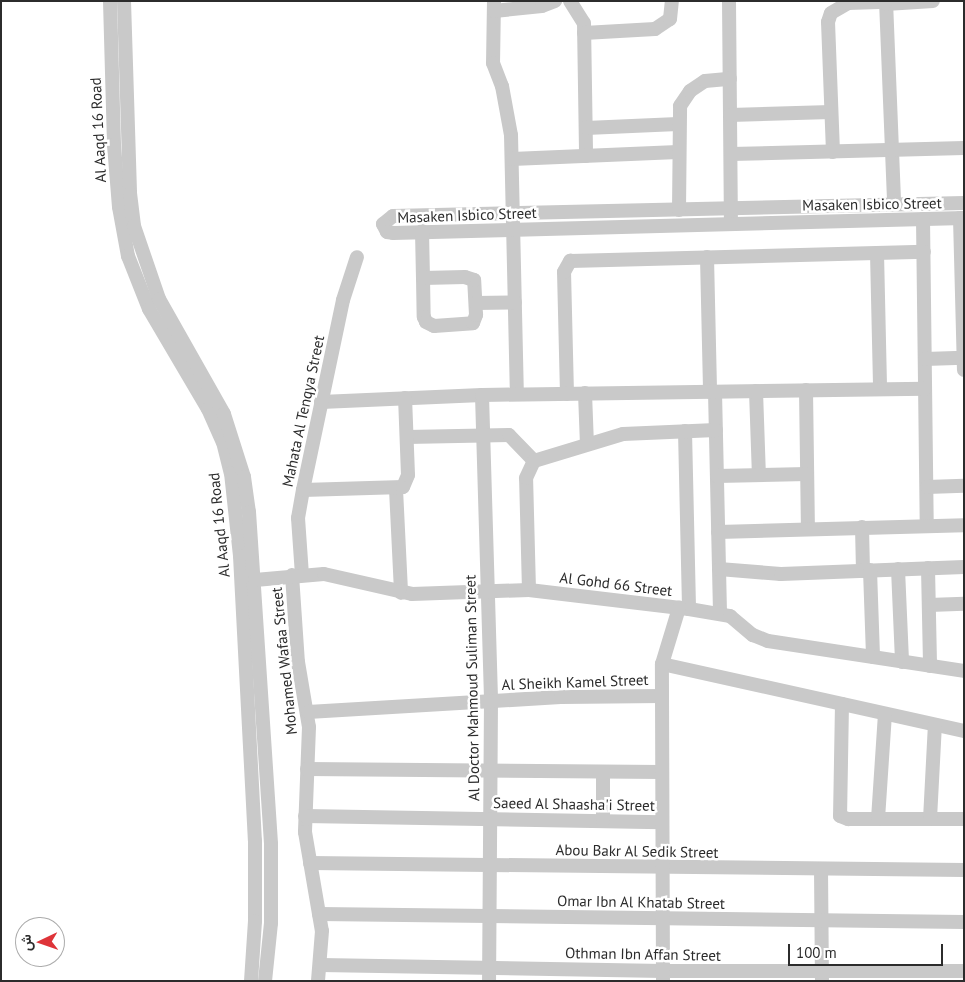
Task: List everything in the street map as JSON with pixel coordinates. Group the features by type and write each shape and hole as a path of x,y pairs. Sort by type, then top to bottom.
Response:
{"street":[{"name":"Al Aaqd 16 Road","path":"110,1 114,145 119,207 128,256 149,309 208,409 223,442 231,473 240,556 255,841 255,921 251,981"},
{"name":"Al Aaqd 16 Road","path":"124,1 128,165 134,226 159,299 213,391 232,435 244,477 255,580 271,844 272,923 265,981"},
{"path":"517,394 512,159 508,110 493,63 494,6 542,6 555,1"},
{"path":"570,1 581,14 584,33 586,156"},
{"path":"584,33 655,29 670,19 672,1"},
{"path":"729,1 731,224"},
{"path":"832,152 828,22 831,13 848,3 933,1"},
{"path":"886,2 894,204"},
{"path":"679,210 678,124 680,106 690,90 705,81 730,79"},
{"path":"730,115 831,112"},
{"path":"586,128 678,124"},
{"path":"731,154 964,148"},
{"path":"512,159 678,152"},
{"name":"Masaken Isbico Street","path":"962,218 390,233 383,224 392,216 964,203"},
{"path":"962,218 964,370"},
{"path":"923,219 927,526"},
{"path":"422,231 423,278 424,317 429,325 469,325 476,320 475,285 470,278 423,278"},
{"path":"567,394 564,272 570,261 924,252"},
{"path":"877,253 880,390"},
{"name":"Mahata Al Tenqya Street","path":"297,575 298,527 302,490 343,300 357,257"},
{"path":"707,257 712,392 716,430 720,614"},
{"path":"476,303 515,302"},
{"path":"925,359 964,358"},
{"path":"321,402 517,394 925,389"},
{"path":"806,390 808,529"},
{"path":"756,391 759,475"},
{"path":"585,393 587,444"},
{"name":"Al Doctor Mahmoud Suliman Street","path":"482,395 491,701 489,974"},
{"path":"302,490 396,489 408,482 405,398"},
{"path":"529,590 526,478 534,461 630,432 716,430"},
{"path":"662,976 662,664 684,609 685,431"},
{"path":"407,437 512,436 534,461"},
{"path":"717,476 807,474"},
{"path":"927,488 964,486"},
{"path":"396,489 401,593"},
{"path":"718,532 964,525"},
{"path":"862,527 873,657"},
{"path":"719,569 781,574 964,567"},
{"path":"928,568 930,666"},
{"path":"898,569 902,662"},
{"name":"Al Gohd 66 Street","path":"255,580 324,574 401,593 529,590 684,609 730,616 753,635 768,641 964,671"},
{"name":"Mohamed Wafaa Street","path":"297,575 298,662 308,712 305,816 323,948 318,981"},
{"path":"929,605 964,604"},
{"path":"662,664 964,731"},
{"name":"Al Sheikh Kamel Street","path":"308,712 491,701 662,696"},
{"path":"842,704 838,812 844,818 964,819"},
{"path":"878,819 885,714"},
{"path":"930,819 935,725"},
{"path":"307,769 662,772"},
{"path":"603,772 603,820"},
{"name":"Saeed Al Shaasha'i Street","path":"305,816 662,822"},
{"name":"Abou Bakr Al Sedik Street","path":"310,863 964,870"},
{"path":"821,869 822,976"},
{"name":"Omar Ibn Al Khatab Street","path":"319,914 964,922"},
{"name":"Othman Ibn Affan Street","path":"321,965 489,974 662,976 822,976 964,971"}]}
